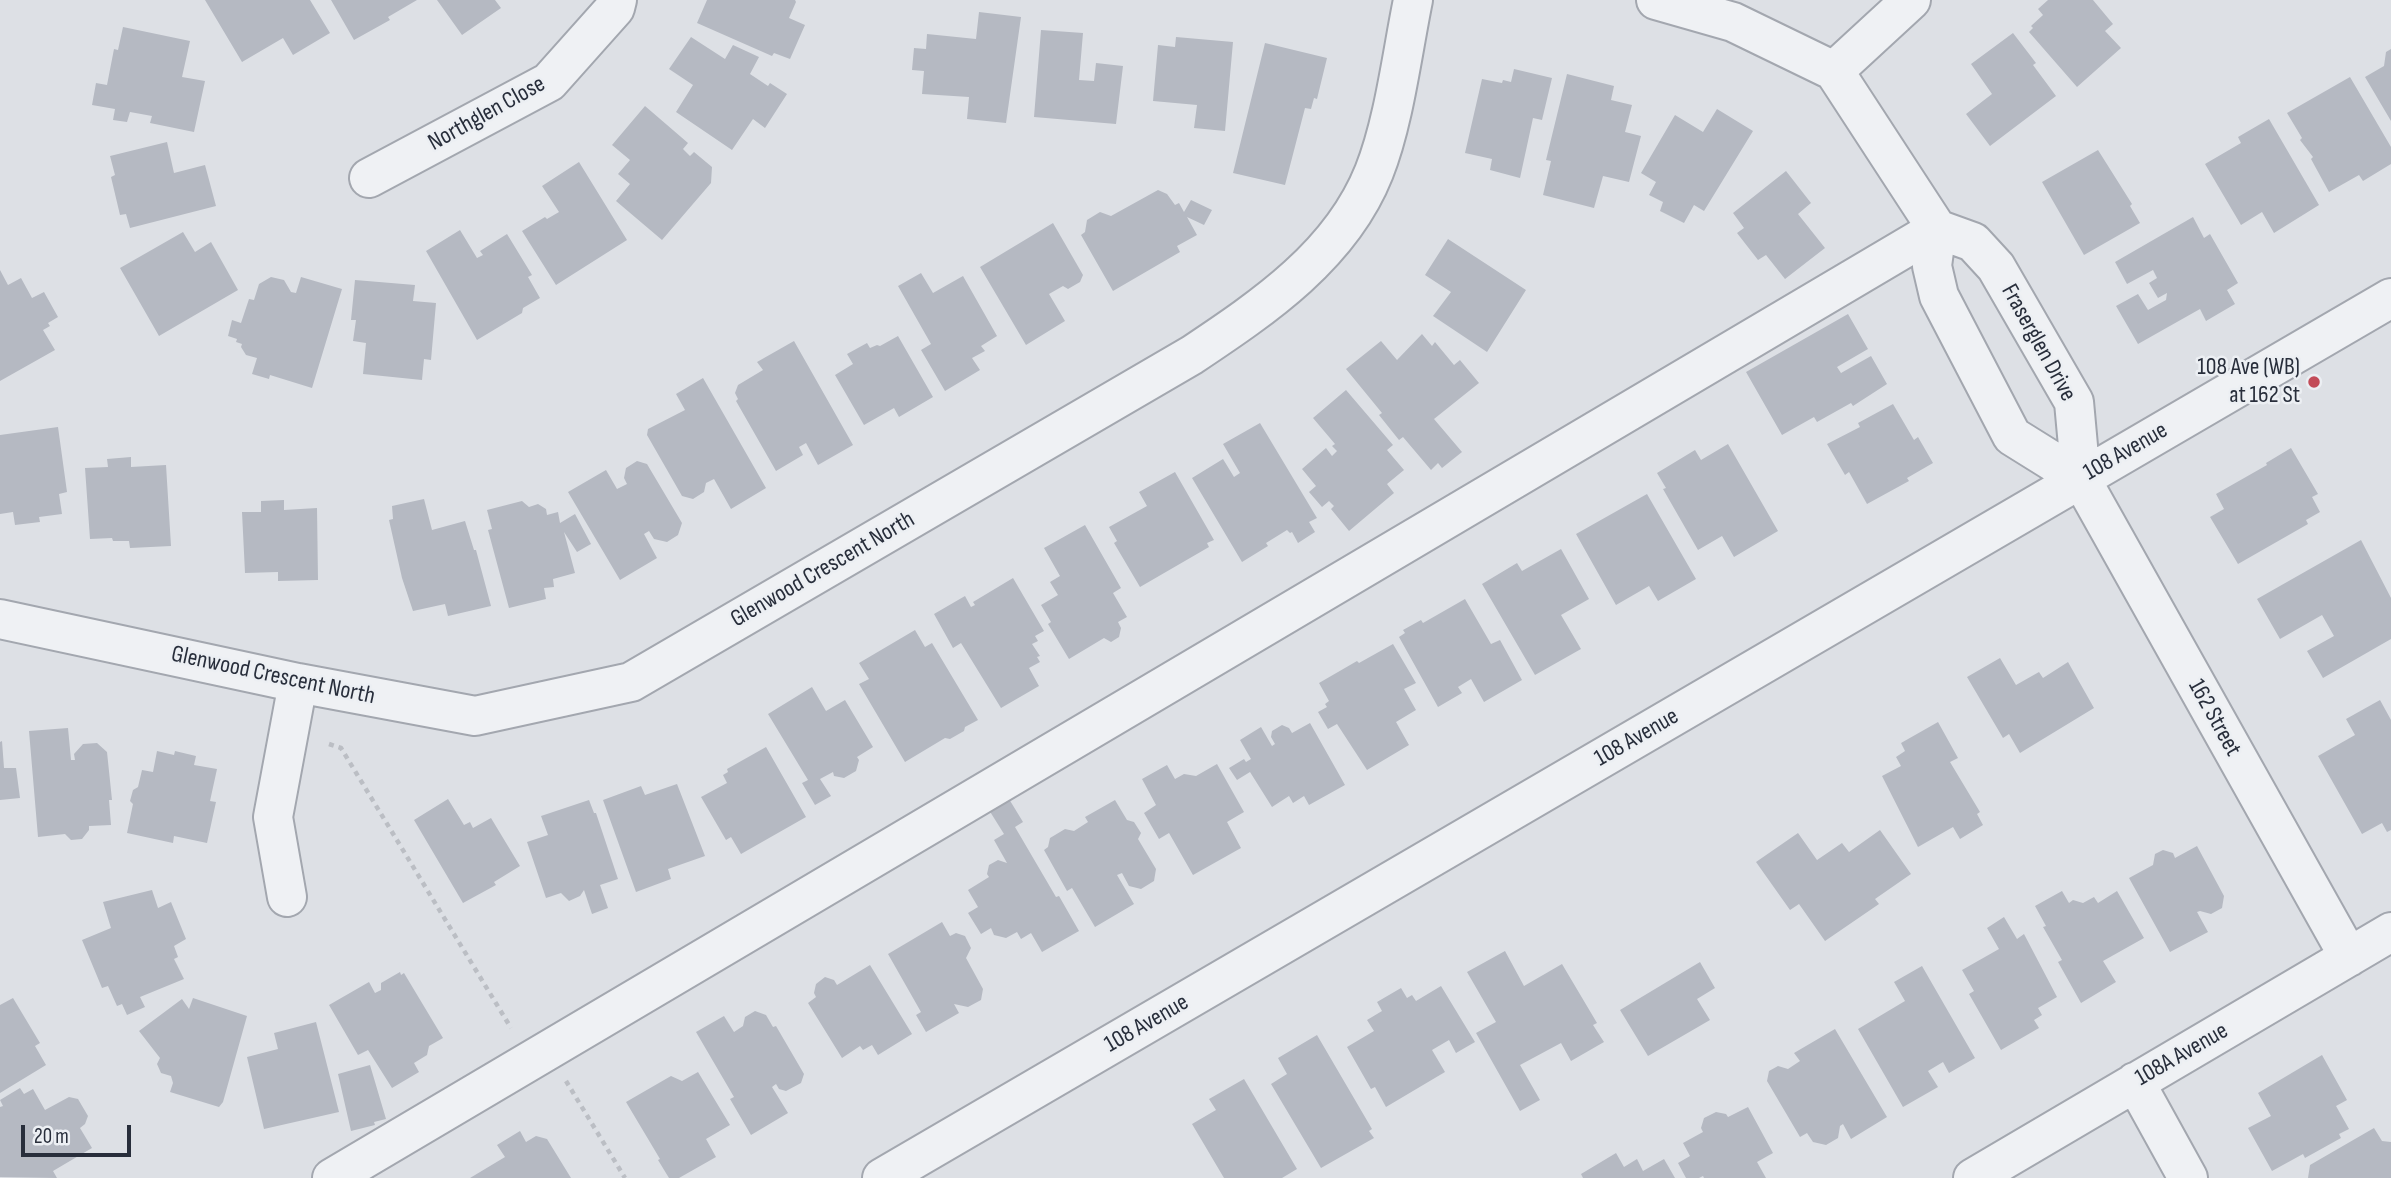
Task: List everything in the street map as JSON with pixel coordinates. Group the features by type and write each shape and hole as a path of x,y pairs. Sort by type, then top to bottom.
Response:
{"street":[{"name":"Northglen Close","path":"369,178 549,82 615,8 617,0"},
{"name":"Glenwood Crescent North","path":"0,619 299,683 475,716 631,682 1192,355 1278,295 1315,261 1350,220 1374,172 1390,115 1413,0"},
{"path":"1656,0 1733,22 1834,71 1937,229 1932,266 1939,296 2012,436 2081,479"},
{"path":"1834,71 1911,0"},
{"path":"332,1178 1937,229"},
{"name":"Fraserglen Drive","path":"1937,229 1973,242 1996,267 2074,402 2081,479"},
{"name":"108 Avenue","path":"883,1178 2391,298"},
{"name":"162 Street","path":"2081,479 2349,957"},
{"path":"287,897 273,817 299,683"},
{"name":"108A Avenue","path":"1972,1178 2391,932"},
{"path":"2136,1082 2188,1178"}],"path":[{"path":"329,744 341,748 518,1038"},
{"path":"564,1078 625,1178"}],"building":[{"path":"205,0 310,0 330,33 293,55 283,38 242,62"},
{"path":"331,0 417,0 388,17 390,20 354,40"},
{"path":"437,0 495,0 501,8 462,35"},
{"path":"707,0 795,0 789,18 805,25 790,59 774,53 772,56 697,23"},
{"path":"2048,0 2093,0 2113,24 2105,31 2121,48 2077,87 2029,32 2033,28 2031,26 2043,15 2038,9"},
{"path":"979,12 1021,17 1006,123 967,119 969,97 922,94 924,71 912,70 914,48 926,49 927,34 976,39"},
{"path":"123,27 190,41 182,77 205,81 194,132 150,123 152,116 130,112 127,122 113,120 115,109 92,105 96,83 107,85 114,49 118,50"},
{"path":"1041,30 1083,33 1079,80 1094,81 1096,63 1123,66 1116,124 1034,117"},
{"path":"2013,33 2056,96 1990,146 1966,114 1992,94 1971,64"},
{"path":"691,37 725,59 733,45 759,57 750,74 787,94 765,128 753,119 732,150 676,112 693,85 669,69"},
{"path":"1176,37 1233,42 1225,131 1194,128 1197,105 1153,101 1158,45 1175,47"},
{"path":"1265,43 1327,58 1317,99 1314,98 1311,109 1305,108 1285,185 1233,173"},
{"path":"2391,49 2391,121 2365,77 2384,66 2386,52"},
{"path":"1514,69 1552,78 1542,120 1533,118 1520,178 1490,170 1492,159 1465,153 1482,79 1511,82"},
{"path":"1567,74 1614,86 1611,100 1632,105 1625,132 1641,136 1629,182 1603,176 1594,208 1543,195 1551,161 1546,160"},
{"path":"2350,77 2391,147 2391,164 2363,181 2359,175 2329,192 2311,159 2313,157 2300,140 2302,138 2287,113"},
{"path":"645,106 688,143 683,149 690,156 694,152 712,167 711,183 662,240 616,201 630,184 618,174 630,160 612,145"},
{"path":"1717,109 1753,131 1704,211 1694,205 1684,223 1660,211 1663,202 1649,195 1656,182 1641,173 1675,115 1703,132"},
{"path":"2269,119 2319,205 2274,233 2262,212 2241,225 2205,164 2241,143 2238,137"},
{"path":"167,142 174,173 205,165 216,206 130,228 126,214 120,215 111,177 115,175 110,156"},
{"path":"2098,150 2132,204 2130,206 2140,223 2084,255 2042,182"},
{"path":"579,162 627,240 556,285 522,231 559,212 542,186"},
{"path":"1786,171 1811,203 1798,214 1825,248 1785,279 1766,255 1758,260 1737,233 1744,228 1733,213"},
{"path":"1158,190 1167,194 1175,205 1179,203 1184,212 1191,200 1212,210 1204,225 1187,217 1197,235 1177,246 1180,252 1113,291 1081,235 1085,232 1087,220 1100,212 1111,216"},
{"path":"2193,217 2204,238 2210,234 2238,283 2227,290 2235,304 2206,321 2200,309 2138,344 2116,306 2138,294 2148,310 2166,300 2167,293 2158,298 2149,283 2157,278 2153,270 2127,284 2115,262"},
{"path":"1053,223 1083,275 1080,282 1068,289 1063,286 1049,294 1065,321 1026,345 980,267"},
{"path":"460,230 477,258 483,255 480,251 507,234 532,275 528,277 540,298 523,308 522,313 477,340 426,251"},
{"path":"183,232 195,252 211,242 238,290 159,336 120,268"},
{"path":"1448,239 1526,290 1487,352 1433,316 1451,292 1425,275"},
{"path":"0,270 8,285 21,278 32,298 44,292 58,317 43,330 55,350 0,381"},
{"path":"921,273 933,293 963,276 997,336 981,346 985,351 972,358 980,370 945,391 921,350 931,344 898,286"},
{"path":"271,277 284,280 291,292 296,293 301,277 342,289 312,388 270,375 269,379 252,374 257,358 246,355 242,344 228,336 232,320 241,323 249,299 254,300 259,284"},
{"path":"355,280 415,285 413,301 436,303 431,360 424,359 422,380 363,374 366,343 353,341 356,320 351,320"},
{"path":"1848,314 1868,349 1837,367 1841,373 1871,356 1887,384 1853,406 1851,403 1817,422 1814,417 1782,435 1746,372"},
{"path":"1422,334 1432,346 1435,342 1454,365 1460,360 1479,383 1434,419 1462,452 1442,468 1438,463 1431,470 1403,437 1399,440 1379,415 1382,413 1346,369 1381,341 1397,360"},
{"path":"898,336 933,397 899,417 894,408 864,425 835,375 853,364 847,354 867,343 870,348 880,346"},
{"path":"794,341 853,445 818,465 806,443 799,447 803,455 776,471 736,401 738,399 735,393 738,385 763,370 757,362"},
{"path":"703,378 766,488 731,509 714,479 706,483 704,492 693,499 682,496 647,435 648,429 685,410 676,394"},
{"path":"1346,390 1393,445 1387,450 1404,470 1387,484 1394,493 1349,531 1331,509 1334,506 1329,501 1322,507 1309,492 1316,486 1302,469 1326,448 1332,456 1337,451 1332,446 1335,444 1313,418"},
{"path":"1893,404 1914,440 1918,437 1933,463 1907,478 1909,481 1867,504 1849,472 1845,475 1827,444 1860,427 1858,423"},
{"path":"1260,423 1317,518 1309,522 1315,532 1298,543 1292,532 1287,530 1242,562 1192,478 1223,459 1234,477 1240,473 1223,444"},
{"path":"58,427 67,492 59,494 62,514 39,517 40,522 15,525 13,512 0,514 0,435"},
{"path":"1728,444 1778,531 1734,557 1722,536 1698,550 1663,489 1666,488 1657,473 1695,450 1701,460"},
{"path":"2291,448 2318,494 2312,497 2320,512 2306,520 2308,524 2238,564 2210,517 2224,509 2216,494"},
{"path":"131,457 131,467 166,465 171,546 130,548 129,541 113,541 112,538 90,539 85,468 108,467 107,459"},
{"path":"637,461 647,464 682,523 678,535 667,542 654,539 649,531 644,534 657,558 620,580 568,492 606,470 617,489 627,484 624,478 626,468"},
{"path":"1175,472 1214,540 1207,543 1209,547 1140,587 1114,543 1117,541 1109,527 1147,506 1139,492"},
{"path":"1647,494 1696,579 1658,601 1649,586 1616,605 1576,534"},
{"path":"424,499 432,530 465,521 491,606 448,616 445,604 413,611 402,578 389,520 393,519 392,506"},
{"path":"284,500 284,510 317,508 318,580 278,581 278,572 245,573 242,512 261,512 261,501"},
{"path":"522,501 529,507 538,504 546,509 547,515 558,512 560,523 575,514 591,544 577,552 564,532 575,573 553,579 554,587 544,588 546,599 509,608 488,530 492,529 487,510"},
{"path":"1085,525 1121,588 1113,593 1127,617 1118,622 1121,628 1119,637 1111,642 1104,638 1069,659 1048,624 1051,622 1041,605 1058,595 1050,582 1060,576 1044,548"},
{"path":"2361,540 2391,598 2391,639 2323,678 2307,651 2334,636 2322,615 2280,639 2257,599"},
{"path":"1561,549 1589,599 1561,615 1581,649 1535,675 1482,584 1517,563 1522,571"},
{"path":"1013,578 1044,631 1035,636 1038,641 1032,644 1040,656 1037,657 1040,662 1029,668 1039,686 1001,708 961,643 953,648 934,614 965,596 971,607 975,605 973,602"},
{"path":"1465,599 1491,644 1500,640 1522,680 1484,702 1471,679 1458,687 1462,693 1438,707 1399,637 1405,633 1403,630 1421,620 1423,623"},
{"path":"915,630 925,647 932,643 978,720 965,727 964,731 950,739 945,738 905,762 859,684 869,679 859,663"},
{"path":"1393,644 1416,683 1404,689 1416,710 1396,722 1409,745 1367,770 1337,724 1328,729 1318,712 1327,707 1325,704 1329,701 1319,683"},
{"path":"2000,658 2016,685 2039,672 2043,678 2068,662 2094,708 2020,753 2009,734 2003,738 1967,677"},
{"path":"812,687 826,711 845,700 873,747 857,757 859,760 856,771 844,778 834,776 833,772 820,779 831,796 815,805 802,783 808,780 768,714"},
{"path":"2380,700 2391,720 2391,830 2387,832 2382,823 2362,834 2318,756 2355,735 2346,719"},
{"path":"1938,722 1958,758 1950,762 1980,812 1977,814 1983,825 1960,839 1953,827 1918,847 1882,776 1901,766 1896,757 1905,751 1901,743"},
{"path":"1310,723 1345,785 1309,805 1304,796 1293,803 1289,796 1272,807 1250,772 1237,780 1229,768 1244,759 1246,762 1251,759 1240,740 1261,727 1272,746 1275,744 1271,737 1272,731 1282,725 1292,733"},
{"path":"68,728 71,760 75,760 74,754 83,744 97,743 107,752 112,800 109,800 111,825 89,826 82,839 71,840 65,834 38,837 29,731"},
{"path":"2,741 4,768 16,768 20,798 0,800"},
{"path":"766,747 806,817 741,854 731,837 726,840 701,797 727,783 723,775 728,772 727,769"},
{"path":"157,751 174,755 175,751 196,756 194,765 217,769 210,801 216,802 207,843 174,836 173,843 127,833 133,790 138,787 142,770 153,772"},
{"path":"1217,764 1244,812 1227,822 1241,848 1193,875 1169,833 1159,839 1144,813 1156,805 1142,779 1167,765 1175,779 1184,774 1196,776"},
{"path":"677,784 705,856 668,869 671,879 636,892 603,800 641,786 645,795"},
{"path":"448,799 464,825 470,822 473,828 491,818 520,866 494,882 496,885 463,903 414,820"},
{"path":"1009,799 1023,822 1015,827 1079,931 1042,952 1031,933 1021,939 1017,932 1006,938 994,935 991,928 981,934 968,913 978,907 968,890 989,877 989,865 998,860 1007,863 994,840 1004,834 989,810"},
{"path":"589,800 618,879 600,885 608,908 592,914 584,890 580,896 569,901 561,893 546,898 527,842 548,835 541,816"},
{"path":"1115,800 1127,820 1134,822 1141,833 1138,839 1156,869 1154,881 1141,889 1129,886 1122,873 1117,875 1134,904 1095,927 1072,888 1067,891 1044,850 1048,847 1050,838 1065,829 1074,831 1088,822 1085,817"},
{"path":"1880,830 1911,874 1875,899 1879,904 1825,941 1799,904 1790,910 1756,862 1798,833 1817,860 1842,843 1849,852"},
{"path":"2197,846 2224,896 2222,908 2211,914 2197,912 2208,932 2170,952 2129,878 2153,865 2155,854 2163,850 2173,853 2175,858"},
{"path":"152,890 158,908 171,902 186,939 174,946 178,957 174,959 184,979 140,997 145,1007 127,1015 122,1004 117,1006 108,986 102,988 82,940 111,928 103,902"},
{"path":"2062,891 2069,903 2073,900 2083,903 2094,897 2098,903 2117,891 2144,938 2103,961 2116,982 2081,1003 2058,962 2062,960 2043,927 2046,926 2035,906"},
{"path":"2004,917 2017,939 2024,934 2057,997 2038,1008 2042,1015 2034,1020 2039,1028 2001,1050 1969,994 1974,991 1962,970 1999,949 1987,928"},
{"path":"942,922 950,936 956,933 965,936 971,948 966,958 983,989 981,1000 968,1007 954,1004 959,1013 926,1032 916,1015 921,1012 888,954"},
{"path":"1505,951 1524,986 1562,964 1597,1023 1593,1025 1604,1042 1571,1061 1561,1043 1520,1065 1540,1100 1520,1111 1476,1033 1496,1022 1467,972"},
{"path":"1700,962 1715,988 1697,999 1710,1020 1648,1056 1620,1010"},
{"path":"870,965 912,1034 878,1055 872,1045 863,1050 860,1046 842,1058 808,1003 816,997 816,984 825,977 834,980 837,985"},
{"path":"1922,966 1975,1058 1949,1073 1943,1062 1928,1071 1938,1087 1903,1107 1858,1029 1905,1001 1894,982"},
{"path":"400,972 401,975 404,973 443,1038 429,1046 427,1055 414,1063 419,1072 392,1088 368,1050 358,1055 329,1005 369,982 375,993 381,990 381,983"},
{"path":"1441,986 1475,1042 1456,1053 1449,1040 1432,1050 1445,1072 1386,1107 1375,1087 1371,1089 1347,1047 1374,1031 1367,1020 1382,1011 1377,1002 1401,988 1407,998 1412,995 1416,1001"},
{"path":"13,998 40,1043 35,1046 46,1065 0,1093 0,1005"},
{"path":"193,998 247,1016 223,1102 219,1107 170,1092 173,1083 171,1076 161,1073 157,1064 160,1058 139,1031 182,999 189,1009"},
{"path":"755,1011 766,1015 773,1027 776,1026 804,1074 801,1083 786,1091 779,1089 776,1084 772,1087 788,1113 751,1135 730,1099 734,1097 696,1032 724,1016 734,1032 743,1026 745,1017"},
{"path":"316,1022 339,1112 264,1129 247,1057 278,1049 274,1033"},
{"path":"1835,1029 1887,1117 1851,1139 1843,1124 1840,1126 1838,1138 1826,1145 1813,1142 1807,1133 1800,1137 1767,1081 1769,1071 1778,1066 1788,1069 1800,1061 1794,1053"},
{"path":"1317,1035 1372,1129 1369,1131 1374,1138 1321,1168 1271,1084 1287,1074 1278,1058"},
{"path":"2322,1055 2347,1100 2336,1106 2349,1129 2339,1134 2341,1138 2305,1158 2303,1154 2272,1171 2248,1128 2271,1116 2258,1093"},
{"path":"370,1065 386,1119 374,1122 375,1125 351,1131 338,1074"},
{"path":"698,1072 730,1125 706,1139 716,1157 679,1178 669,1178 626,1102 671,1076 682,1081"},
{"path":"1244,1079 1297,1169 1282,1178 1224,1178 1192,1124 1216,1110 1209,1099"},
{"path":"20,1088 24,1094 33,1089 45,1110 69,1097 78,1099 88,1116 80,1128 92,1148 53,1171 57,1178 0,1177 0,1107 3,1106 0,1100"},
{"path":"1748,1107 1773,1153 1757,1162 1766,1178 1686,1178 1678,1163 1690,1156 1683,1143 1703,1132 1701,1128 1704,1118 1716,1112 1728,1117"},
{"path":"2374,1128 2382,1141 2391,1142 2391,1178 2308,1178 2310,1165"},
{"path":"520,1131 526,1142 536,1136 547,1139 571,1178 470,1178 505,1157 497,1145"},
{"path":"1616,1153 1624,1167 1637,1159 1643,1171 1664,1159 1675,1178 1583,1178 1581,1174"}],"place":[{"name":"108 Ave (WB) at 162 St","path":"2314,382"}]}
